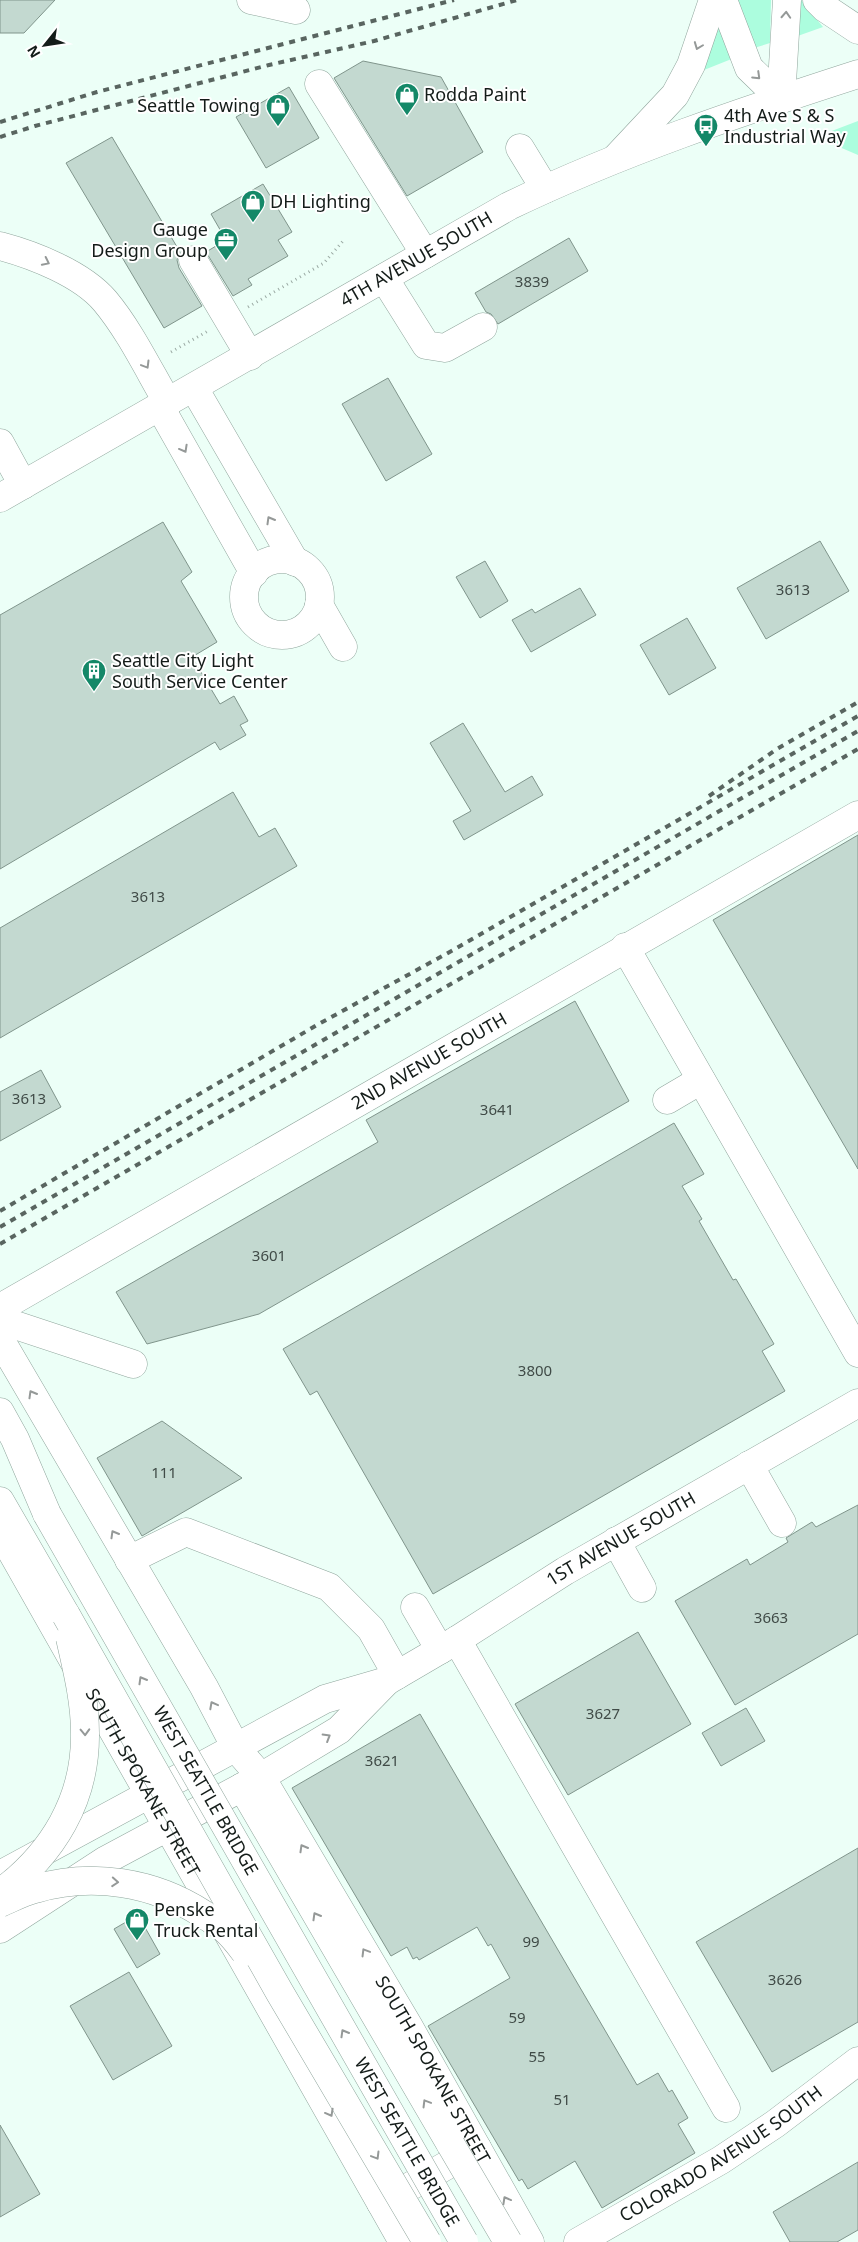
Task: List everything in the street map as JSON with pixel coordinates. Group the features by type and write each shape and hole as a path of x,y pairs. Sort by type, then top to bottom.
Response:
{"main road":[{"path":"251,0 289,6"},
{"path":"616,158 675,95 689,68 712,0"},
{"path":"723,0 749,68 781,99"},
{"path":"781,99 787,0"},
{"path":"817,0 825,8 858,30"},
{"name":"4TH AVENUE SOUTH","path":"8,488 164,405 509,206 616,158 781,99 858,74"},
{"path":"318,84 425,254"},
{"path":"520,148 545,189"},
{"path":"0,246 38,258 60,269 104,299 164,405 254,573"},
{"path":"193,260 250,356"},
{"path":"384,278 426,346 445,348 483,327"},
{"path":"194,388 295,562"},
{"path":"0,443 8,488"},
{"path":"319,604 314,617 306,627 294,633 281,635 268,633 257,626 249,616 244,603 245,590 254,573 270,561 282,559 295,562 312,574 317,584 319,604 343,646"},
{"name":"2ND AVENUE SOUTH","path":"0,1308 625,947 858,815"},
{"path":"625,947 858,1353"},
{"path":"666,1100 701,1080"},
{"path":"0,1320 133,1364"},
{"name":"SOUTH SPOKANE STREET","path":"0,1339 204,1687 236,1748 251,1782 409,2027 530,2242"},
{"name":"1ST AVENUE SOUTH","path":"1,1875 325,1699 392,1678 448,1645 565,1570 858,1403"},
{"path":"0,1412 16,1439 47,1514"},
{"name":"WEST SEATTLE BRIDGE","path":"0,1447 47,1514 464,2242"},
{"path":"749,1466 782,1523"},
{"name":"WEST SEATTLE BRIDGE","path":"0,1501 280,1993 427,2242"},
{"name":"SOUTH SPOKANE STREET","path":"0,1531 151,1795 373,2207 403,2242"},
{"path":"129,1560 186,1532 329,1587 371,1629 392,1678"},
{"path":"616,1542 642,1588"},
{"path":"415,1607 448,1645 726,2108"},
{"path":"1,1875 33,1864 56,1834 76,1798 84,1761 85,1732 81,1694 66,1615"},
{"name":"1ST AVENUE SOUTH","path":"0,1929 106,1860 251,1782 339,1730 392,1678"},
{"path":"251,1782 394,2049 508,2242"},
{"path":"0,1903 35,1889 59,1884 92,1881 122,1882 164,1892 192,1907 224,1928 280,1993"},
{"name":"COLORADO AVENUE SOUTH","path":"578,2242 721,2160 775,2124 858,2061"},
{"path":"373,2207 477,2148"}],"path":[{"path":"171,352 324,263 343,241"}],"green space":[{"path":"734,0 771,0 770,43 754,48"},
{"path":"794,0 801,0 823,27 792,38"},
{"path":"718,15 734,58 704,70"},
{"path":"858,121 858,155 816,137"}],"building":[{"path":"0,0 55,0 24,33 0,33"},
{"name":"Rodda Paint","path":"363,61 441,77 483,152 407,196 334,78"},
{"name":"Seattle Towing","path":"289,87 319,138 266,168 236,117"},
{"path":"112,137 180,252 177,260 179,268 202,306 164,328 66,163"},
{"path":"263,184 292,232 278,240 288,256 248,279 252,285 233,296 206,252 226,240 211,214"},
{"path":"569,238 588,271 498,324 491,314 486,312 475,293"},
{"path":"388,378 432,454 386,481 342,404"},
{"name":"Seattle City Light South Service Center","path":"163,522 192,572 181,581 217,642 192,657 220,704 234,696 248,721 240,725 246,735 220,750 215,742 0,869 0,615"},
{"path":"820,541 849,591 766,639 737,588"},
{"path":"485,561 508,601 480,618 456,577"},
{"path":"580,588 596,615 531,652 512,620 532,609 535,613"},
{"path":"687,618 716,668 669,695 640,645"},
{"path":"463,723 505,792 532,776 543,795 464,840 453,821 471,811 430,743"},
{"path":"233,792 259,837 275,828 297,866 0,1038 0,928"},
{"path":"858,835 858,1169 713,920"},
{"path":"575,1001 629,1101 259,1314 147,1344 116,1292 378,1142 366,1120"},
{"path":"41,1070 61,1107 0,1141 0,1092"},
{"path":"674,1123 704,1174 682,1186 702,1219 699,1221 733,1280 736,1279 774,1344 762,1351 785,1391 433,1594 317,1391 310,1395 283,1349"},
{"path":"162,1421 242,1478 142,1536 97,1458"},
{"path":"858,1505 858,1634 735,1705 675,1601 747,1559 750,1565 788,1542 786,1538 812,1522 816,1527"},
{"path":"638,1632 691,1724 568,1795 515,1704"},
{"path":"746,1708 765,1741 721,1766 702,1733"},
{"path":"420,1714 637,2085 658,2073 669,2092 672,2090 688,2118 678,2124 695,2153 602,2208 575,2161 528,2189 522,2179 519,2181 428,2026 510,1978 491,1944 488,1946 477,1927 419,1960 417,1957 413,1959 407,1947 391,1956 292,1788"},
{"path":"858,1848 858,2022 772,2072 696,1942"},
{"name":"Penske Truck Rental","path":"138,1915 160,1954 137,1968 114,1929"},
{"path":"129,1972 172,2046 113,2080 70,2006"},
{"path":"0,2125 40,2194 0,2217"},
{"path":"858,2162 858,2230 837,2242 790,2242 773,2212"}],"railway":[{"path":"0,122 97,92 454,0"},
{"path":"0,137 35,126 269,65 374,41 517,0"},
{"path":"709,796 777,749 858,702"},
{"path":"0,1211 317,1025 455,949 858,716"},
{"path":"0,1227 858,731"},
{"path":"0,1244 858,749"}],"place":[{"name":"Rodda Paint","path":"407,116"},
{"name":"Seattle Towing","path":"278,127"},
{"name":"4th Ave S & S Industrial Way","path":"706,147"},
{"name":"DH Lighting","path":"253,223"},
{"name":"Gauge Design Group","path":"226,261"},
{"name":"Seattle City Light South Service Center","path":"94,692"},
{"name":"Penske Truck Rental","path":"137,1941"}]}
